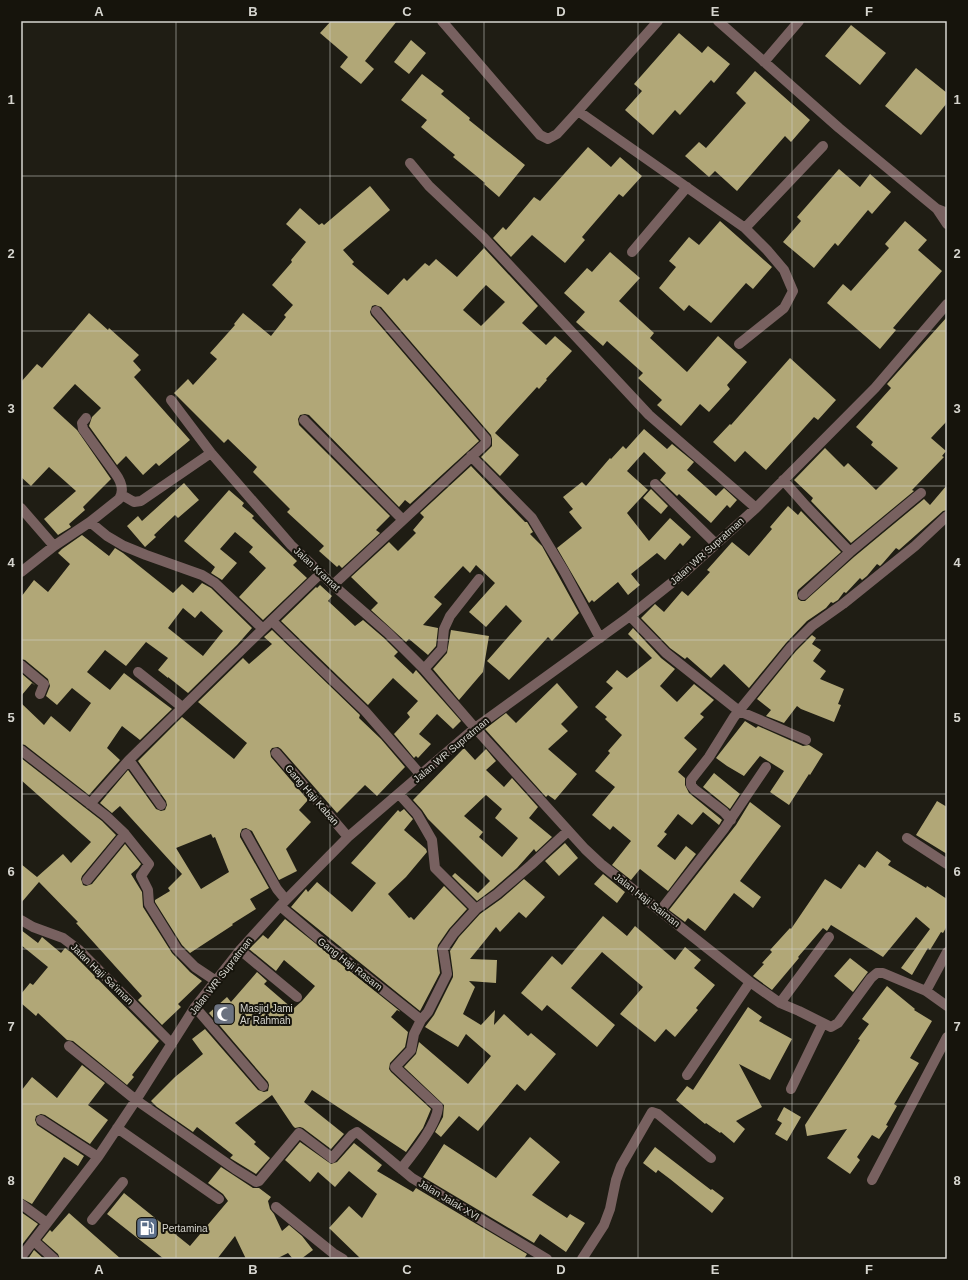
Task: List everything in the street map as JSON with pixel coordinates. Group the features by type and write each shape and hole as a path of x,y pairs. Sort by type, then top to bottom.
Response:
{"street":[{"path":"442,21 540,135 548,139 557,134 658,21"},
{"path":"718,21 839,128 937,209 947,224"},
{"path":"764,62 799,21"},
{"path":"578,111 744,228 767,250 784,270 794,291 784,308 738,344"},
{"path":"744,228 823,146"},
{"path":"410,163 429,186 484,238 649,416 756,508"},
{"path":"632,252 687,187"},
{"path":"937,209 947,213"},
{"name":"Jalan WR Supratman","path":"21,1257 98,1157 195,1007 240,950 283,903 348,837 475,728 630,616 684,573 756,508 874,388 947,304"},
{"path":"333,585 486,443 486,440 376,311"},
{"name":"Jalan Kramat","path":"171,400 210,452 291,544 333,585 388,633 424,669 475,728"},
{"path":"21,572 54,546 90,522 122,495 120,480 83,429 82,423 86,418"},
{"path":"304,420 403,520"},
{"path":"122,495 134,502 141,501 210,452"},
{"path":"471,456 532,518 564,571 600,638"},
{"path":"783,480 850,552"},
{"path":"656,484 716,544"},
{"path":"803,595 850,552 921,493"},
{"path":"21,508 54,546"},
{"path":"731,820 724,812 694,789 691,785 691,780 709,757 739,711 791,647 812,626 843,604 915,546 947,516"},
{"path":"90,522 107,536 124,546 202,575 219,588 263,629"},
{"path":"90,804 129,760 182,707 321,573"},
{"path":"424,669 442,649 445,624 479,579"},
{"path":"630,616 666,653 739,711 806,740"},
{"path":"272,621 366,711 420,774"},
{"path":"21,665 44,684 40,694"},
{"path":"138,672 182,707"},
{"name":"Jalan Haji Saiman","path":"475,728 568,831 601,864 750,982 780,1003 823,1023"},
{"path":"21,750 90,804 125,834 149,864 142,876 148,890 149,904 178,949 195,967 216,981"},
{"name":"Gang Haji Kaban","path":"276,752 348,837"},
{"path":"129,760 161,805"},
{"path":"660,911 731,820 766,768"},
{"path":"399,794 417,814 432,840 435,868 476,909"},
{"path":"401,1169 423,1140 438,1114 438,1107 395,1068 411,1050 414,1034 428,1012 447,974 443,949 454,933 476,909 531,865 568,831"},
{"path":"87,880 125,834"},
{"name":"Gang Haji Rasam","path":"246,834 277,889 283,903 318,939 422,1020"},
{"path":"907,838 947,864"},
{"name":"Jalan Haji Sa'iman","path":"21,920 33,927 63,938 79,950 172,1044"},
{"path":"780,1003 829,937"},
{"path":"240,950 297,997"},
{"path":"926,991 947,952"},
{"path":"791,1089 823,1023 831,1026 835,1025 871,978 877,973 883,972 926,991 947,1006"},
{"path":"687,1075 750,982"},
{"path":"195,1007 263,1086"},
{"path":"872,1180 947,1037"},
{"path":"69,1046 136,1100"},
{"name":"Jalan Jalak XVI","path":"136,1100 256,1182 263,1177 299,1133 332,1158 352,1135 357,1132 412,1178 547,1259"},
{"path":"582,1259 604,1225 610,1209 616,1180 621,1166 650,1114 653,1112 658,1114 711,1158"},
{"path":"41,1120 98,1157"},
{"path":"117,1128 219,1199"},
{"path":"92,1220 123,1182"},
{"path":"21,1204 47,1224"},
{"path":"276,1207 333,1253 343,1259"},
{"path":"34,1241 54,1259"}],"building":[{"path":"331,21 397,21 365,61 374,69 361,84 340,67 348,57 320,33"},
{"path":"851,25 886,53 860,85 825,56"},
{"path":"679,33 702,53 708,46 730,64 714,83 711,80 680,115 675,110 653,135 625,110 642,91 634,84"},
{"path":"411,40 426,53 409,74 394,62"},
{"path":"916,68 947,93 947,103 921,135 885,106"},
{"path":"755,71 810,120 791,142 785,136 737,191 715,171 709,177 685,156 699,142 706,148 746,103 736,93"},
{"path":"422,74 444,91 441,94 470,118 469,120 525,165 499,197 484,184 485,183 453,157 455,155 421,127 427,120 401,100"},
{"path":"588,147 611,167 620,157 642,176 623,197 619,194 582,237 585,240 565,263 532,235 511,257 493,238 503,227 506,230 534,197 540,201"},
{"path":"839,169 860,187 870,174 891,192 872,214 868,210 838,246 835,243 814,268 783,242 801,221 797,217"},
{"path":"370,186 390,210 343,250 354,262 352,264 388,295 404,278 407,281 425,263 429,266 436,259 457,277 484,248 538,306 522,323 546,345 555,336 572,351 546,379 547,380 539,389 537,387 495,433 519,455 500,476 481,457 492,446 491,435 381,307 375,305 372,306 370,312 371,315 479,441 410,504 405,500 399,507 309,415 300,415 298,419 299,425 390,516 376,530 380,533 342,568 339,565 337,567 319,551 324,546 287,512 290,509 253,472 257,467 228,439 224,443 174,393 188,379 193,385 217,359 210,353 235,325 234,324 243,313 271,336 286,317 284,315 293,305 272,285 292,262 291,260 306,242 286,224 300,208 319,225 322,223 324,225","holes":["486,285 505,302 481,326 463,310"]},
{"path":"720,221 772,267 753,289 746,283 711,323 689,305 684,311 659,288 676,267 669,261 689,237 699,245"},
{"path":"905,221 927,240 918,250 942,271 893,328 896,330 880,349 827,303 843,284 851,291 889,248 885,244"},
{"path":"610,252 640,278 619,301 654,333 650,338 687,372 718,336 747,362 727,385 730,389 709,412 700,404 681,426 657,405 662,400 638,378 643,373 607,341 603,346 576,322 585,312 564,293 587,268 592,272"},
{"path":"89,313 108,330 109,328 139,355 133,361 141,370 134,377 190,440 159,466 156,463 143,475 126,456 117,465 89,426 92,417 101,408 75,384 53,408 77,430 111,479 83,507 85,510 69,524 71,527 58,535 44,519 76,491 49,467 31,486 21,477 21,382 37,364 42,368"},
{"path":"947,317 947,421 931,438 946,451 942,456 944,457 912,490 914,491 851,543 811,501 813,498 794,480 825,448 844,467 848,463 876,490 898,468 871,445 873,442 856,427 891,388 887,384"},
{"path":"790,358 836,400 818,420 814,417 766,470 745,451 735,462 713,442 730,424 731,425"},
{"path":"644,429 667,449 672,444 694,462 687,470 716,496 724,488 737,500 730,508 727,505 711,523 679,494 677,496 660,480 666,473 644,452 627,471 648,490 627,513 649,541 670,518 691,537 683,546 680,543 665,560 657,553 631,574 640,585 628,595 618,582 594,602 592,600 589,603 557,548 582,528 569,512 573,509 563,497 582,482 586,486 610,458 611,459 623,446 626,449"},
{"path":"471,466 525,522 527,522 533,532 530,534 542,546 579,613 552,641 548,637 509,680 487,661 522,621 506,605 486,627 469,612 495,583 476,565 470,573 463,566 434,597 442,604 423,625 438,628 436,646 428,655 409,639 406,642 371,610 378,603 351,577 389,542 398,551 416,533 413,530 424,517 420,513"},
{"path":"184,483 199,500 178,518 175,515 154,535 156,537 145,547 127,526 138,516 142,521"},
{"path":"947,485 947,510 943,511 899,550 896,548 880,566 877,564 867,576 862,580 860,578 846,593 844,592 838,600 833,603 831,602 826,608 807,621 786,643 749,688 724,664 711,678 687,657 685,659 670,648 641,618 655,604 664,612 682,591 688,596 710,572 707,570 732,542 749,556 772,529 770,527 788,506 798,515 801,511 841,552 798,590 798,599 805,601 854,557 924,499 930,505"},
{"path":"651,489 668,506 661,514 643,498"},
{"path":"229,490 244,503 242,506 254,516 252,518 297,561 293,565 307,578 263,620 239,597 266,568 249,552 253,547 235,532 220,549 237,563 222,580 211,573 215,567 184,541"},
{"path":"82,535 109,556 115,548 123,553 173,593 182,584 193,593 202,583 211,588 252,628 237,645 188,693 158,670 168,658 146,642 126,666 105,650 87,672 110,690 124,673 172,709 140,740 122,726 107,748 120,760 89,795 25,745 21,744 21,703 44,725 51,716 70,732 91,703 72,688 57,705 46,696 50,686 48,679 25,660 21,659 21,597 34,580 48,592 70,564 58,553","holes":["183,608 195,618 201,611 223,631 203,656 168,628"]},
{"path":"320,585 332,596 328,601 355,626 363,620 384,638 398,652 394,656 413,674 416,670 461,721 453,729 437,714 419,734 431,744 418,758 416,756 414,758 394,734 410,717 407,713 418,701 393,678 368,705 281,621 316,587 317,588"},
{"path":"633,628 661,658 675,669 660,686 677,702 694,684 714,700 700,714 704,717 684,738 697,749 678,772 685,778 685,785 689,793 722,820 719,825 703,812 692,825 678,814 664,832 667,834 657,846 675,860 686,846 696,854 668,891 640,869 631,880 612,865 631,841 613,826 610,830 592,815 615,787 595,771 610,753 608,751 622,735 605,719 607,717 595,707 613,688 606,682 617,670 627,678 652,658 628,634"},
{"path":"272,630 360,715 359,718 381,739 405,767 377,796 365,785 337,813 281,749 278,747 272,748 270,751 271,757 308,800 299,810 311,822 286,849 297,871 279,880 252,831 246,828 242,829 240,837 269,888 250,899 256,909 190,953 182,945 155,902 155,900 170,891 168,888 182,874 120,806 112,813 100,803 128,770 156,809 161,811 165,810 167,805 166,801 138,761 182,717 234,759 247,743 198,702 243,658 249,664 272,644 264,637","holes":["211,834 213,838 215,837 229,872 201,889 176,848"]},
{"path":"451,630 489,636 483,672 459,700 433,669 447,653"},
{"path":"812,635 816,638 812,644 821,650 813,661 826,671 820,679 844,689 838,704 841,705 834,722 797,706 784,723 766,716 771,710 757,699 796,651"},
{"path":"21,673 36,686 32,683 21,696"},
{"path":"557,683 578,707 561,724 568,731 548,749 577,774 555,800 548,795 546,797 485,729 506,713 516,723"},
{"path":"745,721 756,728 758,726 803,746 809,745 823,754 789,805 770,792 784,771 760,756 744,776 716,758"},
{"path":"464,748 475,760 486,749 496,761 486,770 504,787 512,778 538,807 529,818 552,837 536,852 534,849 517,868 477,901 452,876 455,873 478,893 490,881 428,819 413,800","holes":["486,795 502,809 495,818 518,838 502,857 479,837 483,832 464,816"]},
{"path":"21,758 102,821 116,835 82,876 81,879 83,885 86,886 92,884 125,844 141,864 131,874 142,892 143,907 172,953 190,972 202,981 178,1004 181,1007 162,1025 138,1000 142,996 76,923 78,922 39,882 21,903 21,864 37,877 63,854 71,863 91,842 21,780"},
{"path":"714,773 740,794 730,809 703,787"},
{"path":"937,801 947,807 947,854 916,835"},
{"path":"750,802 781,826 740,881 761,897 753,908 734,893 705,931 688,918 685,922 669,910 736,825"},
{"path":"404,809 413,819 404,830 426,849 427,852 406,877 388,894 409,918 411,917 414,920 444,886 467,909 449,929 438,945 437,950 440,973 420,1011 291,907 306,889 308,892 317,882 352,912 376,883 351,863 398,810 400,812"},
{"path":"565,843 578,858 559,876 545,861"},
{"path":"877,851 891,861 888,865 926,888 927,886 947,899 947,926 943,933 941,932 930,950 928,948 912,975 901,968 930,929 916,917 883,957 831,925 827,931 823,928 772,990 753,976 772,952 770,950 790,928 791,929 825,879 841,889 859,864 865,868"},
{"path":"603,874 625,892 617,903 594,884"},
{"path":"524,879 545,897 526,918 519,912 500,932 496,927 470,959 497,960 496,983 469,981 475,987 463,1014 481,1025 495,1010 494,1025 504,1014 528,1036 531,1033 556,1054 525,1091 517,1084 478,1131 459,1116 441,1137 435,1132 443,1117 444,1105 404,1067 416,1054 419,1042 468,1084 491,1056 466,1034 458,1047 425,1027 434,1015 453,977 450,951 459,937 480,914 501,899"},
{"path":"603,916 627,936 635,926 675,960 685,947 701,960 694,968 715,985 696,1008 698,1010 675,1037 666,1029 655,1042 620,1014 643,987 602,952 571,988 615,1025 597,1047 547,1005 542,1011 521,993 552,956 562,965"},
{"path":"285,919 401,1012 397,1010 391,1017 408,1032 405,1047 390,1063 389,1069 431,1109 423,1128 406,1152 312,1090 304,1102 344,1134 331,1149 303,1128 295,1128 272,1095 235,1123 256,1142 254,1144 270,1158 256,1174 230,1158 233,1155 197,1127 193,1132 157,1107 151,1101 175,1077 203,1054 192,1039 205,1029 258,1090 264,1092 268,1091 268,1082 209,1013 227,997 231,1002 257,972 267,981 264,984 293,1009 315,986 284,960 276,971 249,949 263,935 268,939"},
{"path":"21,930 38,943 42,937 61,953 65,948 72,953 159,1041 132,1075 134,1077 127,1085 73,1041 67,1040 38,1013 36,1016 21,1003 21,994 30,983 33,985 48,967 21,945"},
{"path":"850,958 868,972 853,992 834,976"},
{"path":"887,986 915,1009 914,1010 932,1021 910,1058 919,1063 894,1104 897,1106 886,1125 888,1126 879,1139 872,1135 857,1157 860,1160 850,1174 827,1158 847,1129 807,1136 805,1125 860,1040 858,1039 869,1024 862,1019"},
{"path":"748,1007 762,1017 759,1021 792,1039 770,1080 739,1064 762,1107 736,1121 745,1129 734,1143 721,1132 720,1133 706,1123 705,1124 676,1100 687,1086 693,1090"},
{"path":"82,1065 105,1083 88,1105 108,1120 90,1144 45,1115 41,1114 36,1116 35,1120 37,1125 84,1156 78,1166 64,1157 32,1204 21,1198 21,1091 32,1077 57,1098"},
{"path":"784,1107 801,1117 787,1141 775,1134 782,1123 777,1120"},
{"path":"530,1137 560,1162 532,1195 567,1218 570,1214 585,1223 566,1252 540,1234 534,1243 423,1177 444,1144 496,1178"},
{"path":"300,1142 331,1164 337,1162 354,1143 382,1165 377,1171 413,1192 416,1188 527,1254 524,1259 361,1259 329,1228 349,1206 362,1218 377,1194 349,1171 335,1187 318,1172 310,1182 285,1160"},
{"path":"655,1147 711,1190 712,1189 724,1198 712,1213 658,1170 656,1173 643,1163"},
{"path":"221,1167 253,1188 259,1188 271,1197 268,1201 270,1209 282,1231 289,1225 302,1236 313,1250 301,1259 293,1259 288,1253 276,1259 246,1259 235,1236 217,1259 164,1259 107,1214 124,1193 190,1246 228,1201 223,1194 208,1183"},
{"path":"21,1212 38,1224 21,1246"},
{"path":"69,1213 121,1259 60,1259 58,1254 42,1240 50,1230 52,1232"},
{"path":"34,1250 44,1259 28,1259"}],"place":[{"name":"Masjid Jami Ar Rahmah","path":"224,1014"},
{"name":"Pertamina","path":"147,1228"}]}
